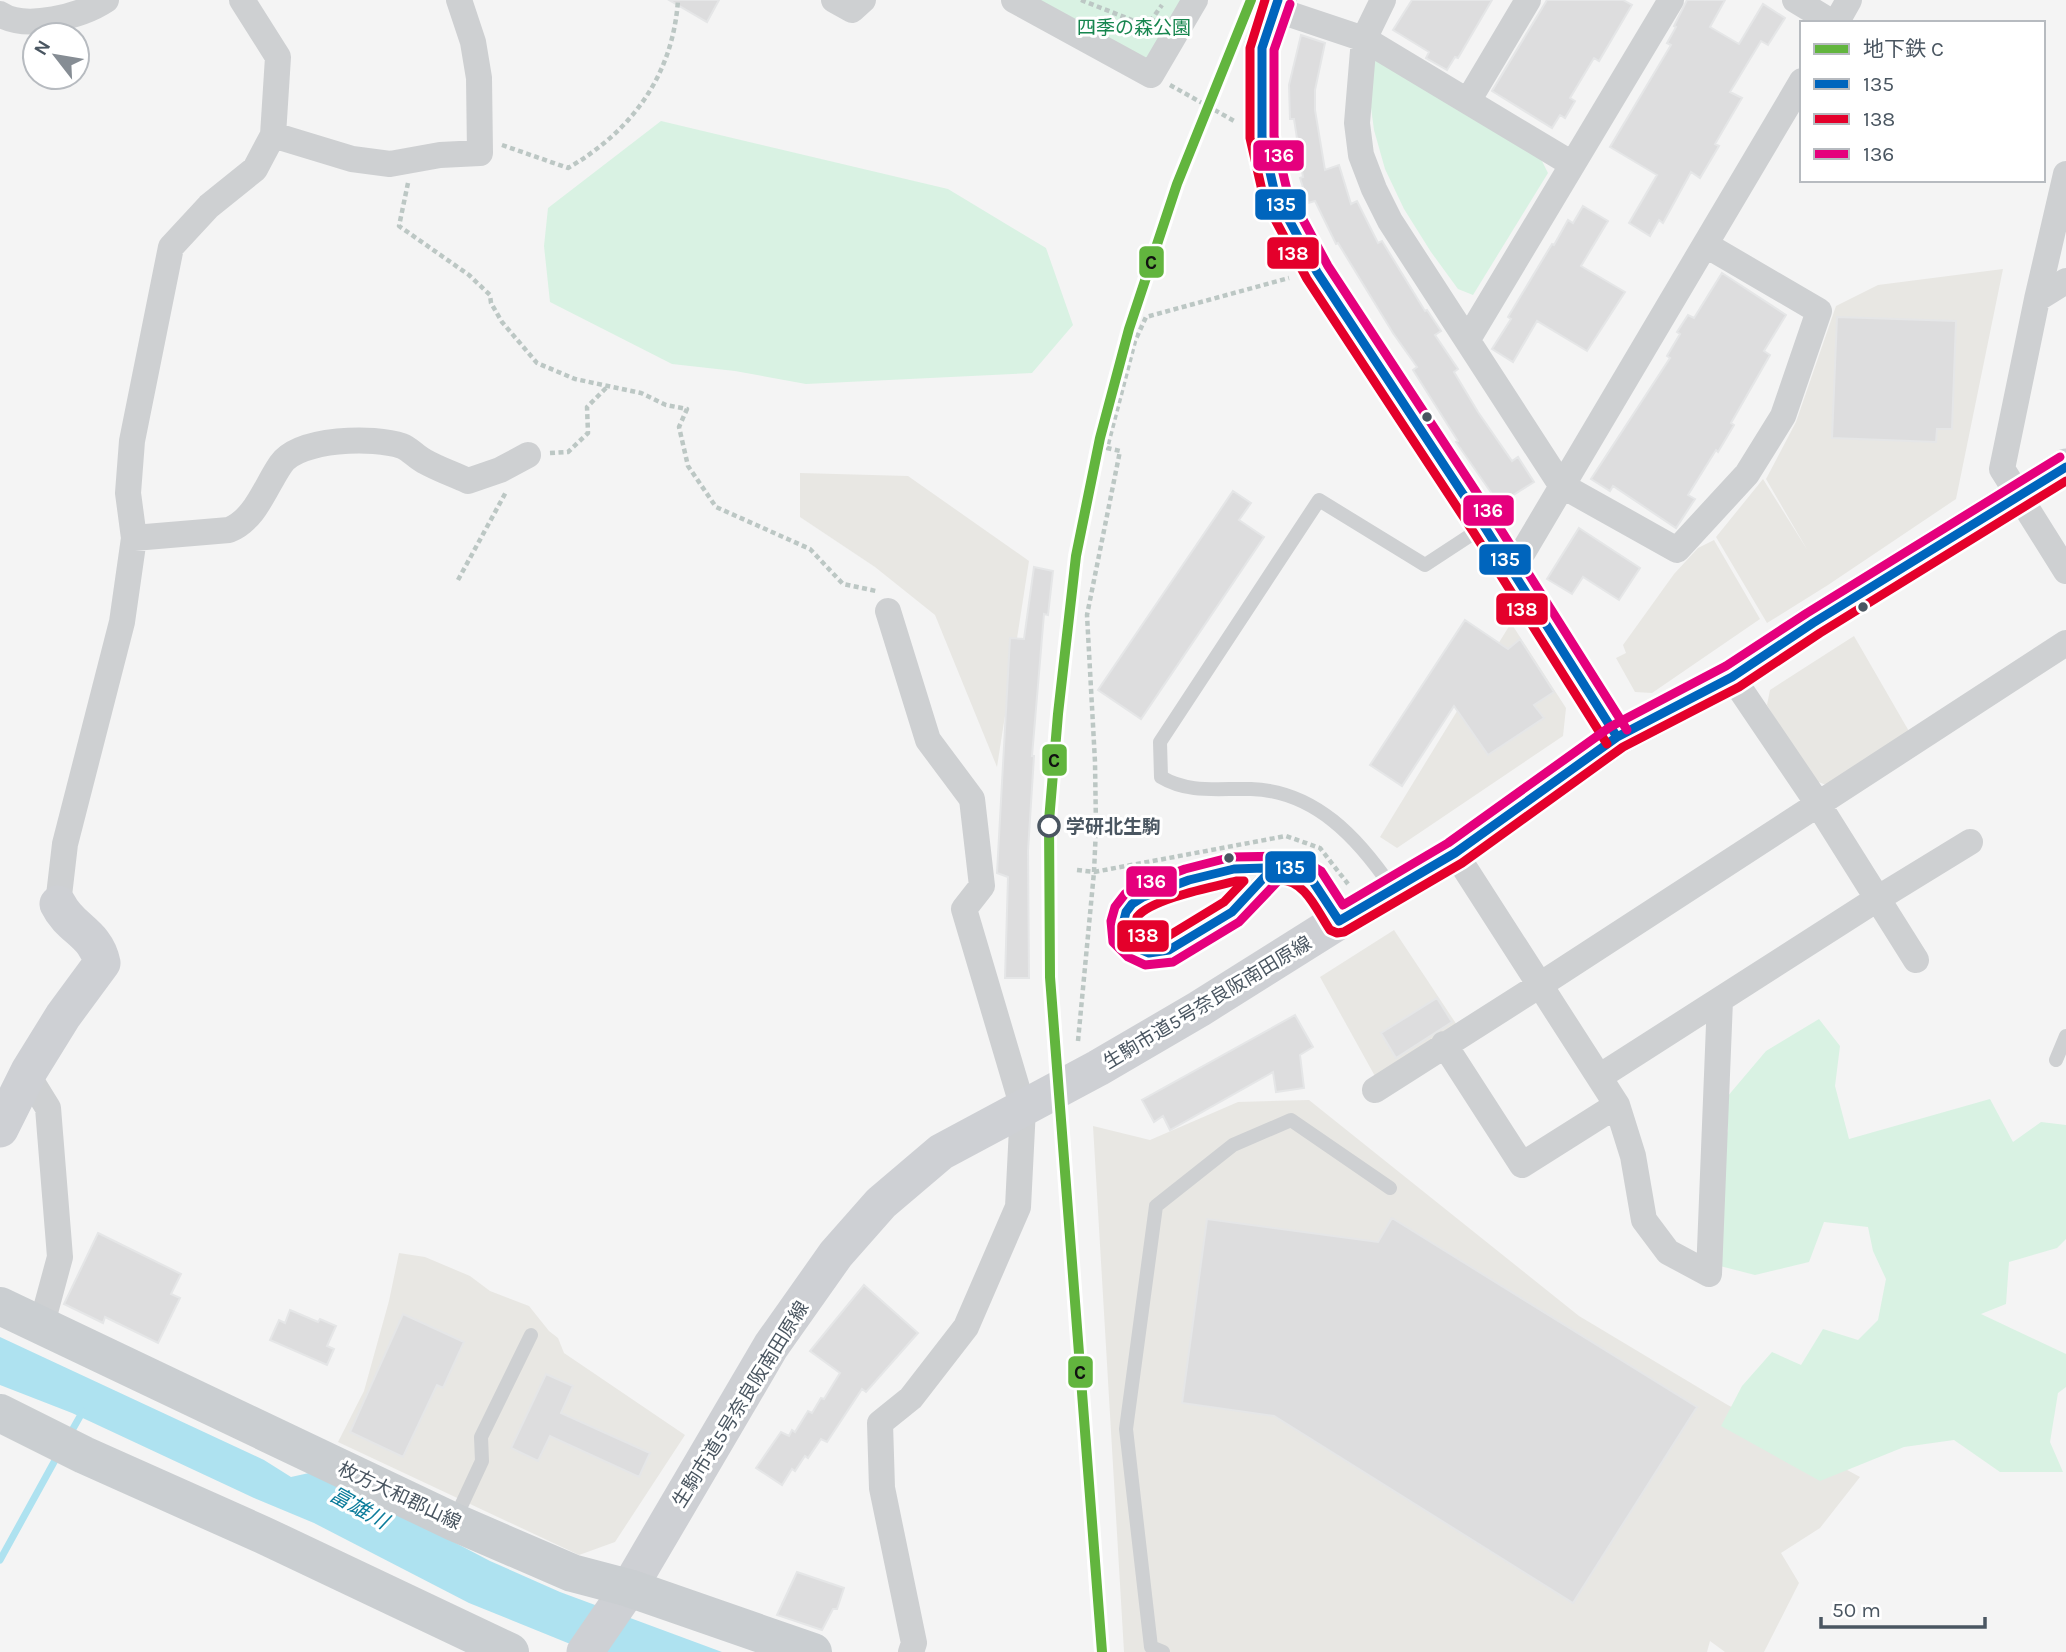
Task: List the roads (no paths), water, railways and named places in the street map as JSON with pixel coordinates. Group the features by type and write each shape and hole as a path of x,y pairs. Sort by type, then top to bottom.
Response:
{"main road":[{"name":"枚方大和郡山線","path":"0,1306 453,1522 572,1573 629,1588 813,1652"},
{"path":"0,1413 510,1652"}],"street":[{"path":"0,14 23,23 73,15 106,0"},
{"path":"0,1129 27,1074 64,1016 103,963 99,948 63,914 58,904 65,844 122,622 134,538 128,492 132,441 171,247 209,206 255,169 272,135 278,57 242,0"},
{"path":"272,135 352,159 390,164 440,155 480,153 479,78 473,42 459,0"},
{"path":"834,0 852,10 863,0"},
{"path":"1014,0 1151,75 1195,0"},
{"path":"1383,0 1364,38 1357,105 1358,142 1374,189 1390,220 1561,485 1676,550 1747,474 1783,416 1819,311 1706,245"},
{"path":"1468,101 1528,0"},
{"path":"1468,339 1671,0"},
{"path":"1795,0 1831,21"},
{"path":"1835,21 1849,0"},
{"path":"1572,164 1364,38 1276,5 1262,48 1262,137 1275,194 1317,272 1484,526 1617,737"},
{"path":"1505,561 1523,552 1800,84"},
{"path":"2066,174 2002,469 2066,571"},
{"path":"2037,299 2066,281"},
{"path":"134,538 229,530 239,526 253,510 283,461 307,448 333,441 374,440 404,447 421,460 468,481 500,470 528,455"},
{"name":"生駒市道5号奈良阪南田原線","path":"585,1652 629,1588 771,1346 836,1254 881,1203 941,1152 1098,1068 1199,1009 1339,921 1455,853 1617,737 1732,677 2066,467"},
{"path":"888,611 928,740 972,799 982,886 964,909 1023,1108 1018,1207 966,1327 911,1398 880,1423 883,1488 914,1643 912,1652"},
{"path":"1375,1090 2066,643"},
{"path":"1732,677 1818,804 1916,960"},
{"path":"1599,1077 1970,842"},
{"path":"1455,853 1617,1105 1633,1156 1644,1220 1668,1252 1709,1274 1720,1000"},
{"path":"1444,1044 1522,1165 1617,1105"},
{"path":"27,1074 48,1108 60,1257 41,1327"}],"lane":[{"path":"1393,889 1371,858 1347,832 1314,807 1282,792 1177,787 1161,777 1160,742 1319,500 1425,565 1484,526"},
{"path":"1271,870 1231,912 1169,950 1149,953 1135,947 1125,937 1123,924 1126,912 1143,897 1189,880 1234,869 1271,870 1292,867 1303,872 1322,893 1339,921"},
{"path":"2056,1060 2066,1036"},
{"path":"1163,1652 1151,1647 1126,1429 1156,1206 1233,1145 1290,1120 1390,1188"},
{"path":"453,1522 482,1461 481,1437 531,1335"}],"water":[{"name":"富雄川","path":"0,1337 264,1460 291,1477 318,1471 490,1561 560,1592 722,1652 590,1652 469,1603 314,1523 72,1413 0,1385"}],"waterway":[{"path":"70,1434 83,1411"},
{"path":"0,1560 59,1453"}],"metro line":[{"name":"C","path":"1102,1652 1050,977 1049,821 1058,714 1076,556 1100,438 1129,329 1177,184 1251,0"}],"place":[{"name":"学研北生駒","path":"1049,826"}],"park label":[{"name":"四季の森公園","path":"1134,27"}]}
